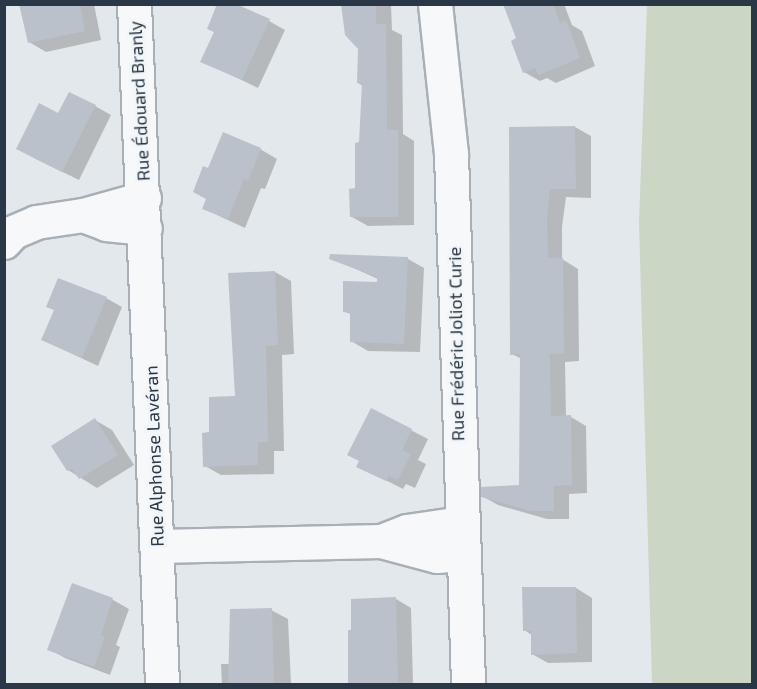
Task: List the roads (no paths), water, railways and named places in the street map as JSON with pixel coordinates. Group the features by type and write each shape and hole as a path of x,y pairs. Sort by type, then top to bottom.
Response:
{"street":[{"name":"Rue Édouard Branly","path":"4,242 13,232 36,222 83,215 144,213 134,4"},
{"name":"Rue Frédéric Joliot Curie","path":"435,4 452,154 461,539 468,684"},
{"name":"Rue Alphonse Lavéran","path":"144,213 162,684"},
{"path":"158,546 381,541 438,556 461,539"}]}
